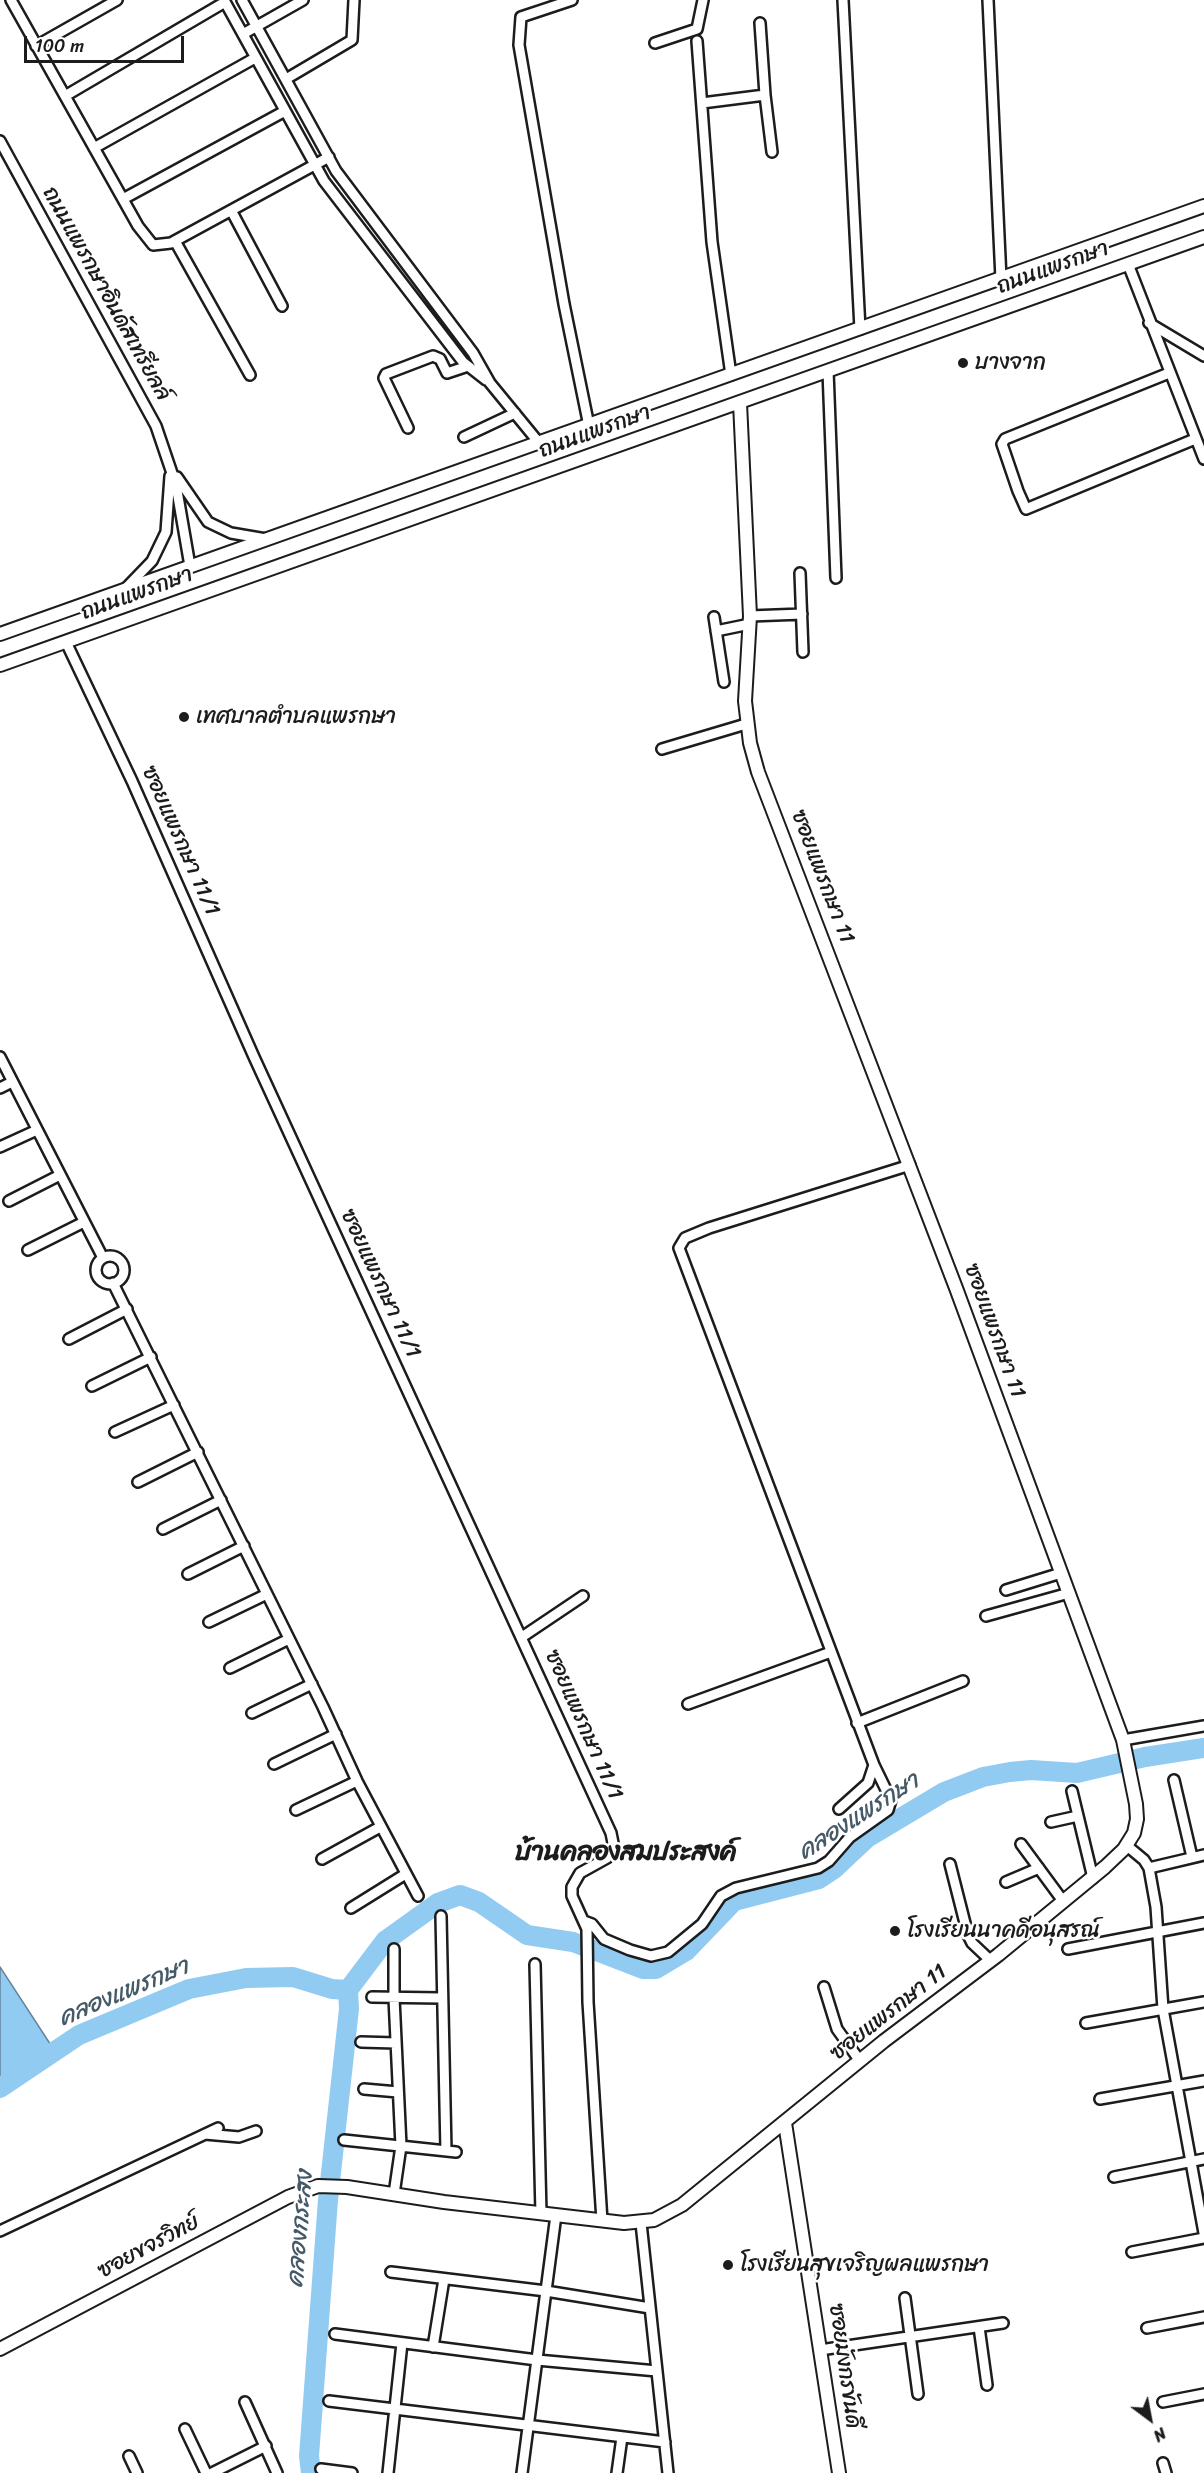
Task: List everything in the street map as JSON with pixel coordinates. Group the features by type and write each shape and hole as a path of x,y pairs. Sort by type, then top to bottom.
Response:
{"street":[{"path":"11,0 138,226 153,245 160,246 175,241 232,212 329,157"},
{"path":"36,46 117,0"},
{"path":"242,0 329,157 473,353 490,383 540,444"},
{"path":"243,34 303,0"},
{"path":"286,79 352,40 354,0"},
{"path":"572,0 521,17 519,45 564,304 589,426"},
{"path":"655,43 697,29 703,0"},
{"path":"843,0 860,329"},
{"path":"988,0 1001,279"},
{"path":"65,96 224,1 324,181 468,366 490,383"},
{"path":"760,23 772,152"},
{"path":"697,41 712,242 731,375"},
{"path":"94,148 255,58"},
{"path":"702,103 765,95"},
{"path":"123,199 285,111"},
{"name":"ถนนแพรกษาอินดัสเทรียลล์","path":"0,141 156,426 171,468 190,566"},
{"name":"ถนนแพรกษา","path":"0,634 540,444 1204,206"},
{"path":"232,212 282,306"},
{"name":"ถนนแพรกษา","path":"0,665 1204,237"},
{"path":"175,241 250,375"},
{"path":"386,262 398,253"},
{"path":"1128,264 1204,459"},
{"path":"1149,322 1204,356"},
{"path":"408,428 384,378 386,374 433,356 440,359 447,374 468,366"},
{"path":"828,371 836,578"},
{"path":"1169,373 1005,439 1002,444 1018,490 1026,510 1195,439"},
{"name":"ซอยแพรกษา 11","path":"641,2223 654,2220 682,2205 860,2061 991,1961 1093,1878 1126,1845 1134,1833 1137,1819 1124,1745 1069,1593 909,1165 758,772 746,724 750,620 740,403"},
{"path":"464,437 515,413"},
{"name":"ถนนแพรกษาอินดัสเทรียลล์","path":"171,468 208,522 231,533 267,539"},
{"name":"ถนนแพรกษาอินดัสเทรียลล์","path":"125,589 152,561 166,532 171,468"},
{"path":"800,573 802,651"},
{"path":"717,632 750,620 802,614"},
{"path":"714,617 724,682"},
{"name":"ซอยแพรกษา 11/1","path":"66,642 132,781 280,1115 522,1637 613,1843 607,1858 580,1873 572,1887 572,1896 585,1925"},
{"path":"662,749 746,724"},
{"path":"0,1057 103,1258"},
{"path":"0,1088 12,1082"},
{"path":"0,1147 37,1130"},
{"path":"602,2220 585,1925 592,1924 604,1939 630,1950 651,1956 668,1952 702,1924 726,1893 744,1886 818,1868 829,1861 850,1837 888,1810 891,1800 874,1766 857,1722 679,1248 680,1243 694,1234 744,1215 909,1165"},
{"path":"9,1201 60,1175"},
{"path":"28,1250 84,1222"},
{"path":"103,1258 117,1258 122,1263 122,1276 113,1283 103,1282 98,1277 98,1263 103,1258"},
{"path":"113,1283 312,1684 380,1827 418,1896"},
{"path":"69,1339 127,1309"},
{"path":"92,1386 150,1357"},
{"path":"115,1432 174,1405"},
{"path":"138,1482 198,1452"},
{"path":"163,1529 221,1500"},
{"path":"188,1574 244,1546"},
{"path":"1006,1590 1061,1573"},
{"path":"986,1616 1069,1593"},
{"path":"209,1622 267,1594"},
{"path":"522,1637 583,1596"},
{"path":"230,1668 289,1639"},
{"path":"688,1704 831,1652"},
{"path":"857,1722 963,1681"},
{"path":"252,1713 312,1684"},
{"path":"1124,1745 1204,1726"},
{"path":"274,1764 336,1734"},
{"path":"839,1809 868,1782 874,1766"},
{"path":"296,1810 357,1780"},
{"path":"1174,1780 1192,1857"},
{"path":"1072,1791 1093,1878"},
{"path":"1051,1822 1078,1816"},
{"path":"322,1859 380,1827"},
{"path":"1021,1844 1063,1901"},
{"path":"1126,1845 1144,1860 1149,1868 1156,1907 1155,1933 1163,2009 1204,2233"},
{"path":"1149,1868 1204,1854"},
{"path":"950,1864 968,1935 972,1943 991,1961"},
{"path":"1005,1882 1038,1868"},
{"path":"351,1908 405,1875"},
{"path":"344,2140 451,2152 441,1998 441,1916"},
{"path":"1068,1949 1204,1923"},
{"path":"394,1949 401,2146 394,2194 541,2214 641,2223 668,2473"},
{"path":"535,1964 541,2214"},
{"path":"824,1988 837,2029 860,2061"},
{"path":"372,1997 441,1998"},
{"path":"1086,2023 1204,2002"},
{"path":"361,2042 396,2043"},
{"path":"1100,2099 1204,2081"},
{"path":"364,2089 398,2092"},
{"name":"ซอยมังกรขันดี","path":"785,2123 839,2473"},
{"path":"0,2231 218,2128"},
{"path":"205,2134 239,2137 256,2131"},
{"path":"1114,2177 1204,2159"},
{"name":"ซอยขจรวิทย์","path":"0,2349 288,2197 318,2186 347,2187 394,2194"},
{"path":"522,2473 556,2215"},
{"path":"1132,2252 1204,2238"},
{"path":"391,2272 546,2290 650,2308"},
{"path":"433,2347 444,2279"},
{"path":"905,2298 918,2394"},
{"path":"1147,2328 1204,2317"},
{"path":"820,2350 1003,2324"},
{"path":"979,2327 987,2385"},
{"path":"335,2334 537,2360 657,2371"},
{"path":"388,2473 402,2343"},
{"path":"1163,2403 1204,2394"},
{"path":"329,2401 664,2442"},
{"path":"245,2402 277,2473"},
{"path":"185,2429 206,2473"},
{"path":"617,2473 622,2438"},
{"path":"212,2473 266,2446"},
{"path":"129,2456 137,2473"},
{"path":"1162,2463 1166,2473"},
{"path":"321,2469 352,2473"}],"water":[{"path":"0,1967 58,2056 0,2095"}],"waterway":[{"name":"คลองแพรกษา","path":"0,2088 79,2035 189,1989 246,1978 293,1977 332,1989 348,1990 385,1941 438,1903 460,1895 479,1902 527,1935 573,1942 643,1969 656,1969 686,1951 734,1901 819,1879 834,1869 867,1838 944,1792 983,1777 1010,1772 1031,1770 1077,1773 1145,1757 1204,1748"},
{"name":"คลองกระสง","path":"311,2473 309,2456 328,2200 349,2009 348,1990"}],"place":[{"name":"บางจาก","path":"963,363"},
{"name":"เทศบาลตำบลแพรกษา","path":"184,717"},
{"name":"โรงเรียนนาคดีอนุสรณ์","path":"895,1931"},
{"name":"โรงเรียนสุขเจริญผลแพรกษา","path":"728,2265"}],"district":[{"name":"บ้านคลองสมประสงค์","path":"626,1853"}]}
